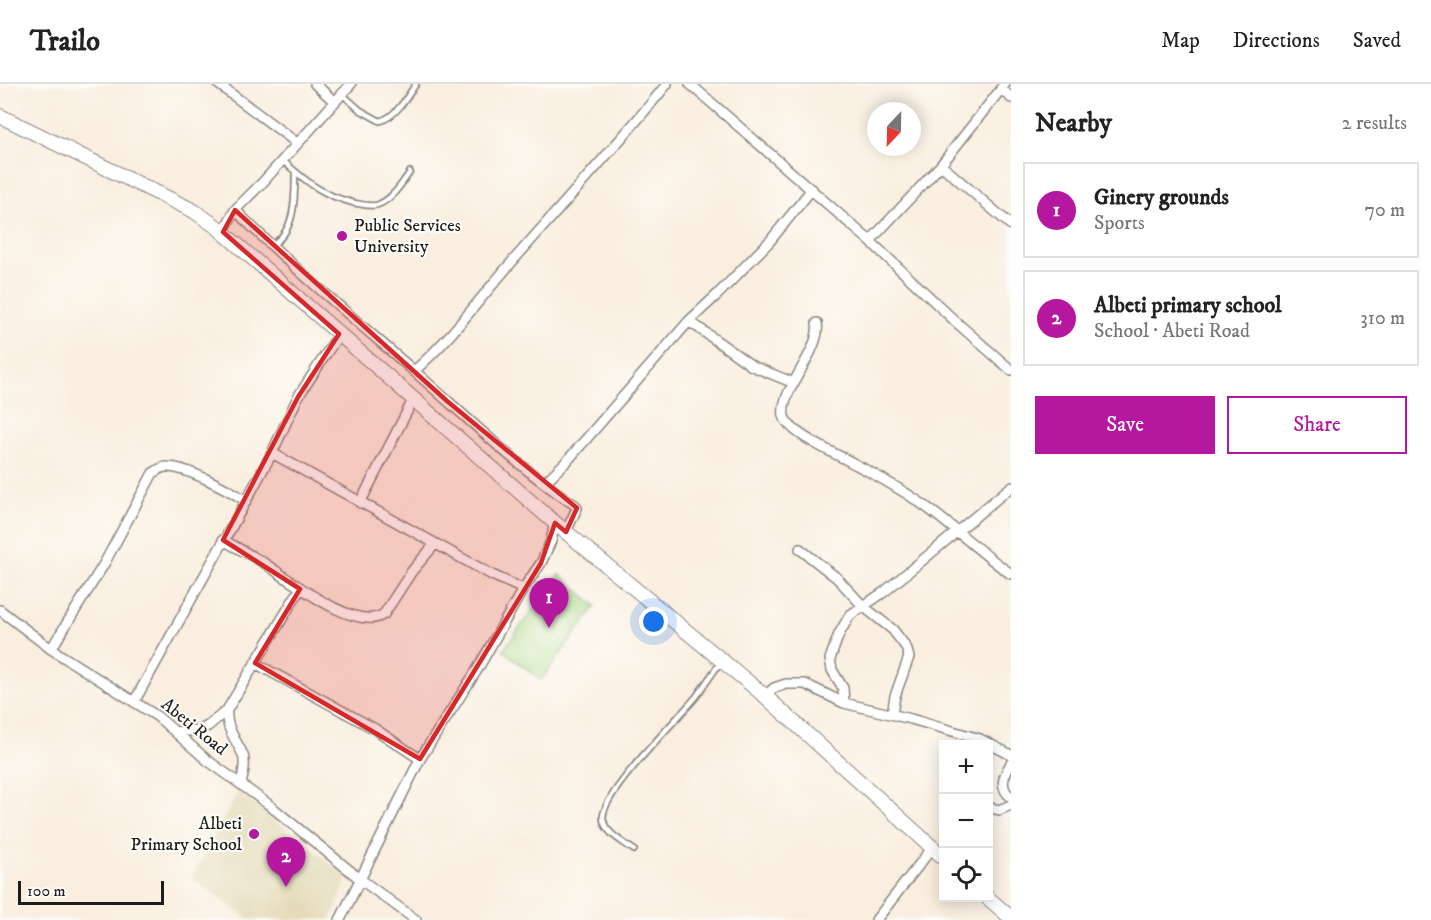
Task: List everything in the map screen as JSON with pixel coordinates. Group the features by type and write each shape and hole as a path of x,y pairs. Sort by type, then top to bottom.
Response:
{"main road":[{"path":"1,120 194,211 223,232 561,527 765,696 939,854"},
{"path":"993,902 1011,918"}],"street":[{"path":"218,84 297,143"},
{"path":"315,84 335,102"},
{"path":"223,232 234,210 351,84"},
{"path":"414,371 437,352 494,282 667,84"},
{"path":"690,84 812,189 1011,370"},
{"path":"870,241 941,165 1003,86 1011,98"},
{"path":"941,165 1011,225"},
{"path":"544,483 567,461 689,321 770,241 812,189"},
{"path":"234,210 414,371 544,483 577,508 551,542 541,563 523,589 477,670 420,759 340,920"},
{"path":"689,321 753,366 794,383"},
{"path":"817,323 818,330 812,350 794,383 784,415 790,425 824,448 894,486 927,507 1011,574"},
{"path":"134,702 272,453 297,397 339,334"},
{"path":"360,503 413,400"},
{"path":"272,453 499,579 523,589"},
{"path":"51,649 104,564 153,473 160,468 169,467 212,481 246,501"},
{"path":"844,703 845,693 832,670 830,658 843,624 850,615 1011,487"},
{"path":"223,540 265,563 300,589 332,607 369,618 379,618 384,614 412,571 435,544"},
{"path":"800,549 837,578 863,606 893,630 908,652 908,664 898,687 892,714"},
{"path":"174,732 199,730 208,726 227,710 300,589"},
{"name":"Abeti Road","path":"0,610 51,649 134,702 360,879 416,920"},
{"path":"255,663 375,729 420,759"},
{"path":"765,696 774,688 794,683 805,684 844,703 980,739 1011,755"},
{"path":"227,710 228,725 243,756 241,784"},
{"path":"1011,763 1002,781 1004,789 1011,796"},
{"path":"993,808 999,810 1011,805"},
{"path":"876,920 932,848"}],"lane":[{"path":"342,94 360,110 380,121 394,113 416,84"},
{"path":"282,160 311,186 325,194 344,200 376,205 387,199 410,172"},
{"path":"271,245 282,240 292,216 295,172"},
{"path":"634,850 604,824 603,816 606,806 645,753 696,697 721,660"}],"highlighted area":[{"path":"235,210 447,401 577,508 566,532 555,523 541,563 420,759 255,663 300,589 223,540 298,397 339,334 223,232"}],"shaded area":[{"name":"Albeti Primary School","path":"238,791 348,877 331,920 250,920 192,878"}],"green space":[{"path":"559,574 596,606 541,680 503,650"}],"place":[{"name":"Public Services University","path":"342,236"},
{"name":"Ginery grounds","path":"549,628"},
{"name":"Albeti Primary School","path":"254,834"},
{"name":"Albeti primary school","path":"286,887"}]}
